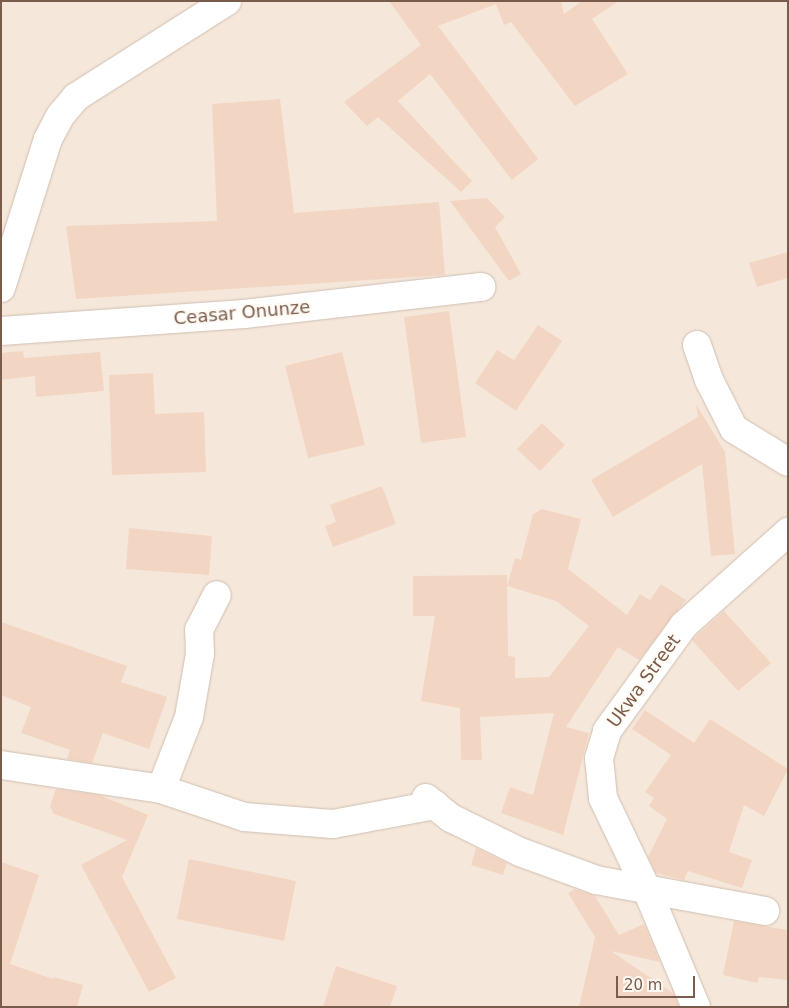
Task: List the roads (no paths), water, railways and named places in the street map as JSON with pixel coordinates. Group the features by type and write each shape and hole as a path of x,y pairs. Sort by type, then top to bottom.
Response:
{"street":[{"path":"1,288 48,139 60,115 76,97 226,1"},
{"name":"Ceasar Onunze","path":"1,331 244,314 481,287"},
{"path":"697,345 709,380 734,428 788,462"},
{"name":"Ukwa Street","path":"696,1007 647,890 603,798 599,758 607,731 684,625 788,532"},
{"path":"161,789 189,717 200,654 199,630 217,595"},
{"path":"1,764 161,789 244,817 333,824 430,802 451,818 520,852 596,880 765,911"}]}
